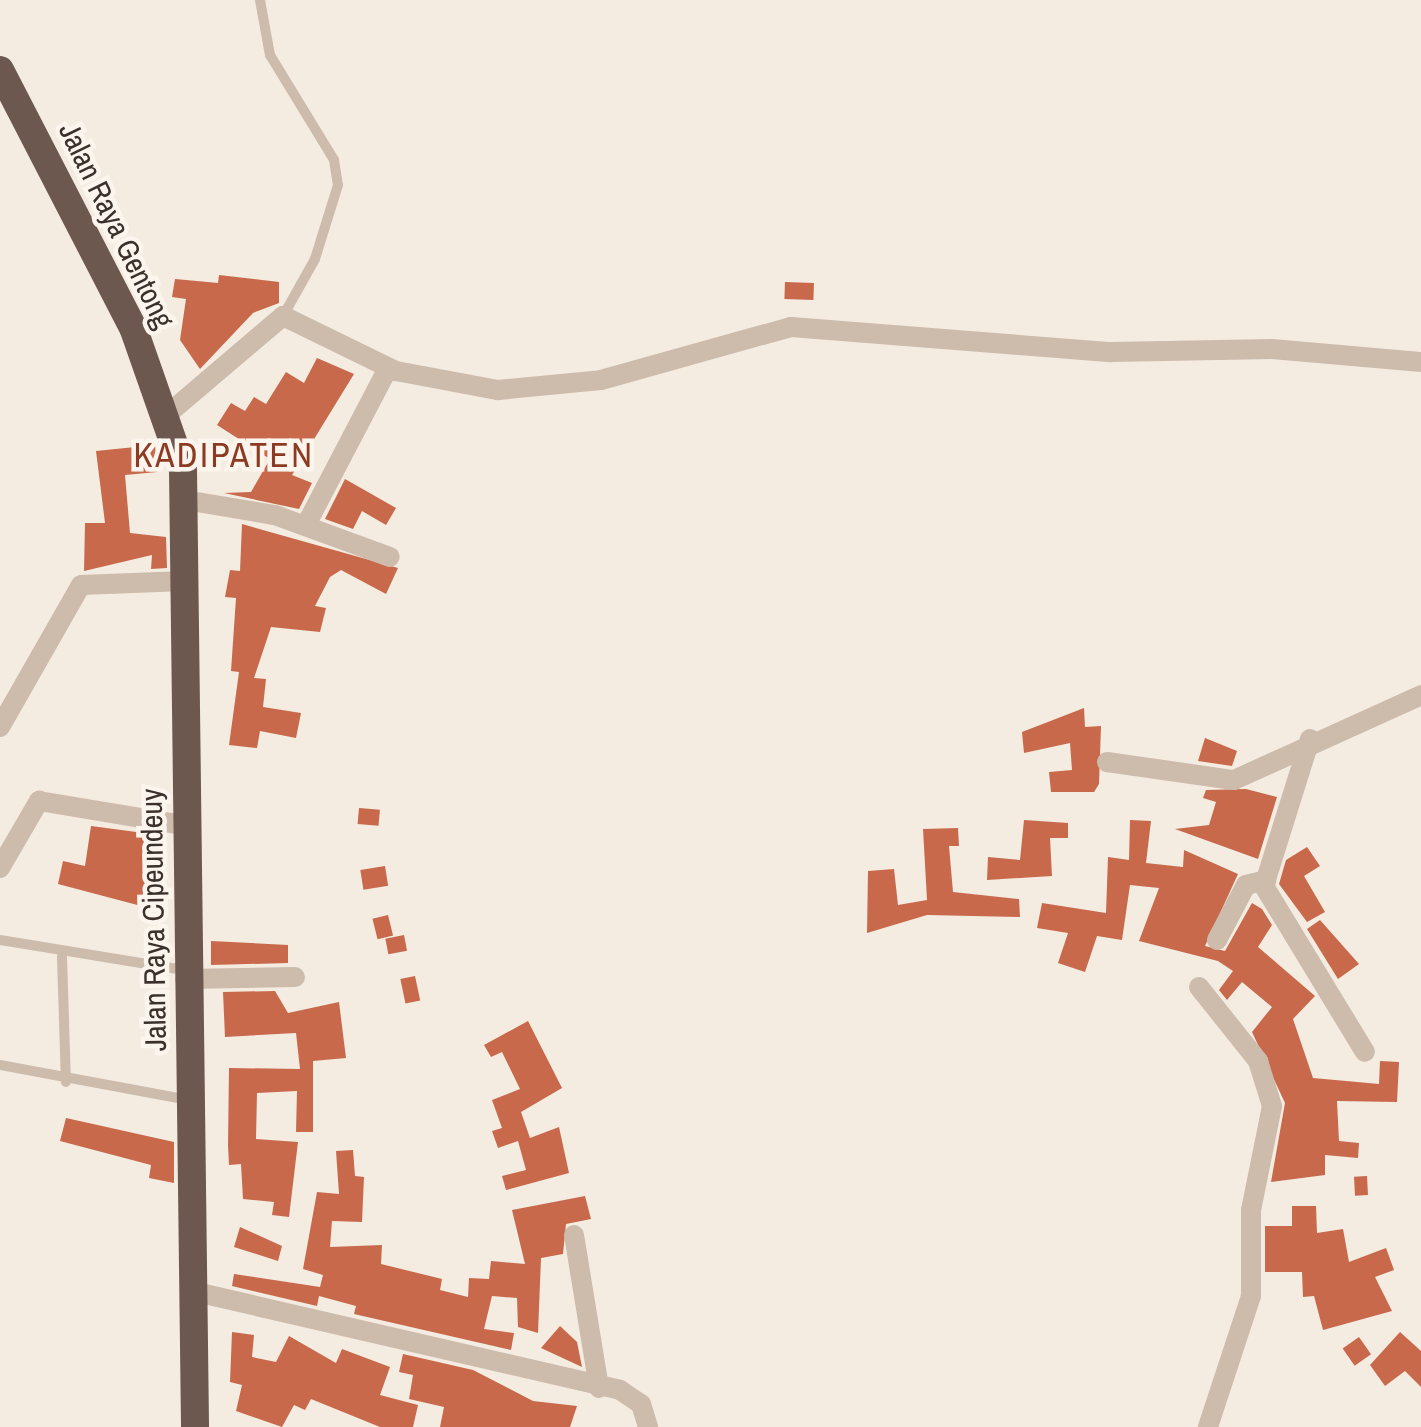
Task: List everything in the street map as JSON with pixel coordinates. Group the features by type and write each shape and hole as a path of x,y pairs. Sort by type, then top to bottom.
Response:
{"highway":[{"name":"Jalan Raya Gentong","path":"0,70 90,234 169,413"},
{"name":"Jalan Raya Cipeundeuy","path":"169,413 185,500 182,825 196,1292 194,1427"}],"street":[{"path":"169,413 283,316 388,368 458,386 559,387 791,327 1005,346 1272,349 1421,362"},
{"path":"306,525 388,368"},
{"path":"185,500 306,525 390,557"},
{"path":"0,727 81,585 185,580"},
{"path":"1107,762 1234,780 1310,739 1421,695"},
{"path":"1310,739 1266,880 1365,1052"},
{"path":"0,868 39,800 182,825"},
{"path":"1217,940 1246,885 1266,880"},
{"path":"184,974 296,977"},
{"path":"1199,987 1258,1061 1272,1106 1251,1210 1251,1296 1208,1427"},
{"path":"574,1235 599,1388"},
{"path":"196,1292 630,1394 648,1427"}],"lane":[{"path":"260,0 270,55 334,160 338,185 315,259 283,316"},
{"path":"0,940 62,956 184,974"},
{"path":"62,956 66,1082"},
{"path":"0,1065 66,1082 189,1100"}],"building":[{"path":"219,275 279,282 279,303 253,313 200,369 180,340 186,299 172,297 175,279 218,283"},
{"path":"785,282 814,283 813,300 784,299"},
{"path":"317,358 354,374 292,475 312,483 299,509 224,493 251,492 270,459 217,425 231,403 245,411 254,397 266,404 286,372 304,383"},
{"path":"155,445 157,472 125,475 130,533 166,537 167,568 151,569 152,555 84,571 85,523 105,523 96,451"},
{"path":"345,479 396,508 386,525 362,511 353,529 325,519"},
{"path":"242,524 398,568 386,594 341,570 330,577 315,606 326,608 320,632 271,627 254,678 266,679 263,707 301,713 296,738 260,731 257,748 229,745 239,672 231,671 236,598 225,597 230,570 240,571"},
{"path":"1084,708 1085,727 1101,726 1099,784 1094,792 1051,792 1049,772 1072,770 1070,743 1024,753 1022,732"},
{"path":"1205,738 1237,751 1232,766 1198,761"},
{"path":"1246,789 1277,797 1258,859 1175,829 1209,825 1216,802 1203,798 1206,790"},
{"path":"359,808 380,810 379,826 358,824"},
{"path":"1024,820 1068,823 1068,838 1050,838 1052,876 987,880 988,857 1020,860"},
{"path":"1130,820 1151,821 1146,863 1183,867 1184,850 1238,874 1205,946 1225,951 1252,903 1262,909 1272,925 1258,947 1315,996 1293,1019 1313,1078 1379,1084 1380,1061 1399,1062 1397,1102 1337,1101 1339,1141 1359,1143 1358,1158 1325,1155 1325,1175 1271,1182 1285,1103 1252,1032 1272,1007 1242,982 1227,1000 1219,990 1233,971 1218,961 1139,941 1159,888 1130,885 1122,940 1097,936 1085,972 1058,963 1068,933 1037,928 1042,903 1106,913 1108,857 1129,860"},
{"path":"91,826 159,835 145,907 58,884 63,861 85,866"},
{"path":"958,828 959,846 949,846 953,892 1019,899 1020,917 927,915 867,933 868,871 894,869 898,905 927,900 923,829"},
{"path":"1307,847 1320,866 1304,876 1325,912 1307,922 1279,884 1286,860"},
{"path":"385,866 388,886 363,890 360,870"},
{"path":"388,915 393,935 378,939 372,919"},
{"path":"1320,920 1359,964 1338,979 1307,929"},
{"path":"404,935 407,951 388,954 385,939"},
{"path":"211,941 288,945 288,963 211,965"},
{"path":"415,976 420,1000 406,1004 400,979"},
{"path":"275,991 288,1013 339,1002 346,1058 313,1061 313,1132 296,1132 297,1091 257,1093 256,1139 298,1142 289,1217 272,1215 274,1202 243,1199 241,1164 229,1165 229,1068 300,1069 296,1033 225,1037 223,992"},
{"path":"528,1021 562,1088 521,1112 530,1138 559,1127 569,1173 506,1190 502,1176 526,1170 518,1141 498,1148 492,1131 502,1128 492,1100 520,1089 502,1052 491,1057 484,1045"},
{"path":"66,1118 174,1142 174,1183 149,1178 151,1165 60,1141"},
{"path":"353,1150 355,1176 364,1177 362,1222 332,1221 330,1247 382,1245 381,1264 442,1279 440,1290 468,1297 469,1278 489,1279 491,1261 525,1264 512,1210 585,1196 591,1219 566,1224 563,1254 541,1258 538,1333 518,1327 517,1298 492,1296 484,1329 514,1333 511,1350 354,1314 356,1306 319,1296 317,1306 232,1286 234,1274 320,1287 323,1275 303,1269 317,1192 339,1194 336,1151"},
{"path":"1367,1176 1368,1195 1355,1196 1354,1177"},
{"path":"1292,1206 1316,1206 1317,1233 1343,1229 1349,1262 1386,1248 1394,1270 1375,1277 1392,1311 1323,1330 1314,1296 1303,1297 1302,1272 1265,1272 1265,1226 1292,1226"},
{"path":"240,1227 282,1246 278,1261 234,1247"},
{"path":"560,1326 577,1342 582,1367 541,1348"},
{"path":"232,1332 254,1335 252,1357 276,1362 289,1336 336,1363 342,1349 390,1367 380,1395 418,1405 413,1427 380,1427 311,1399 305,1410 294,1405 282,1427 236,1411 242,1385 230,1382"},
{"path":"1400,1332 1421,1351 1421,1387 1405,1371 1385,1386 1370,1365"},
{"path":"1359,1337 1371,1354 1355,1366 1343,1348"},
{"path":"403,1354 473,1370 533,1401 577,1406 570,1427 440,1427 444,1407 409,1399 413,1375 399,1372"}],"district":[{"name":"KADIPATEN","path":"224,455"}]}
